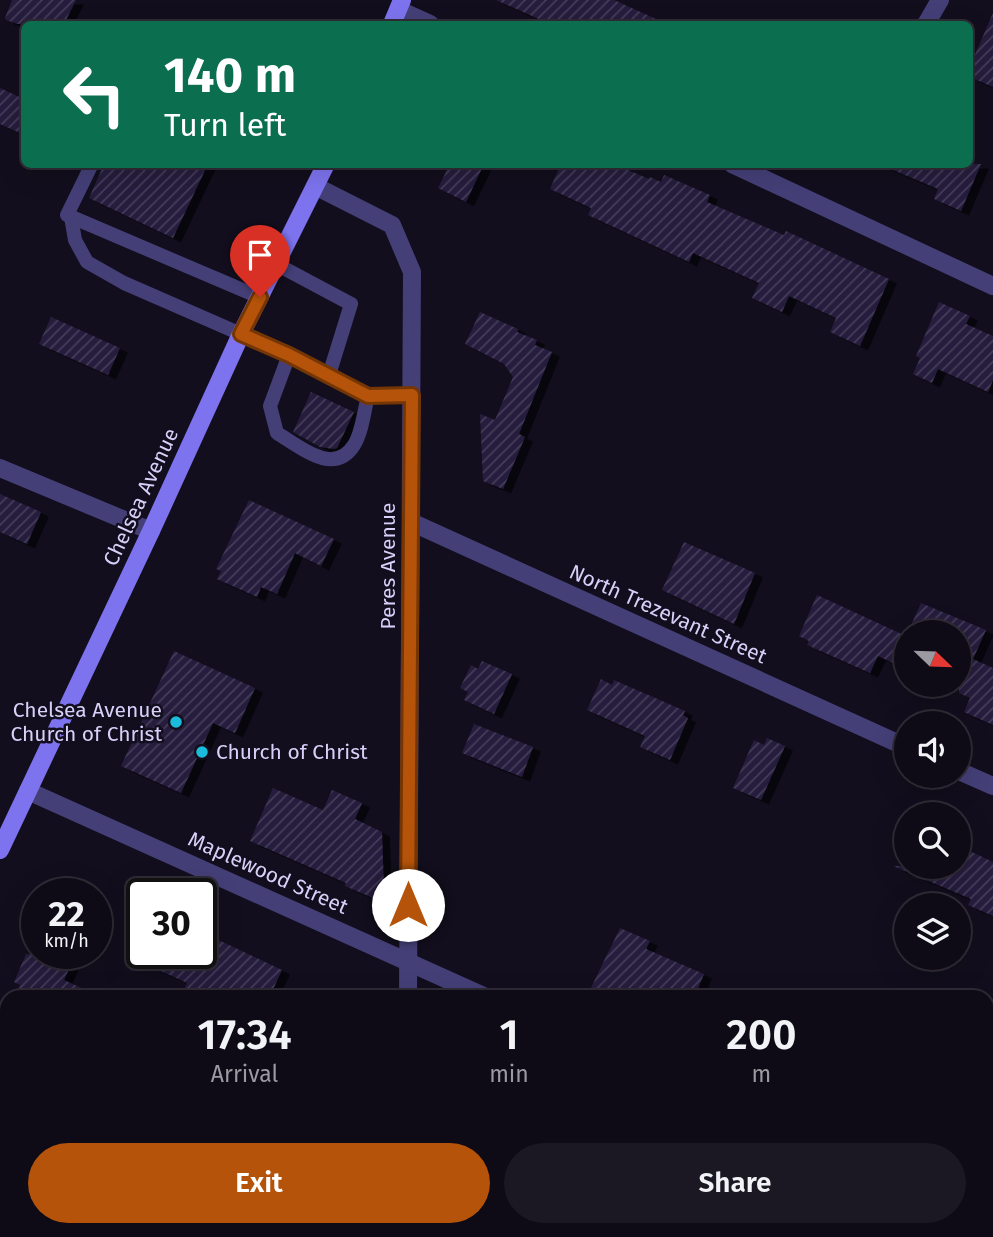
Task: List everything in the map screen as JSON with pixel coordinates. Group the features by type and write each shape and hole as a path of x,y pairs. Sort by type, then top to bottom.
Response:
{"main road":[{"name":"Chelsea Avenue","path":"0,850 241,334 324,168"}],"street":[{"path":"928,21 940,0"},
{"path":"398,12 422,21"},
{"path":"741,168 993,286"},
{"name":"Peres Avenue","path":"316,186 392,225 412,272 408,990"},
{"path":"0,468 151,531"},
{"name":"North Trezevant Street","path":"411,522 894,742"},
{"path":"971,776 993,786"},
{"name":"Maplewood Street","path":"28,791 471,990"}],"lane":[{"path":"90,168 67,215 260,297"},
{"path":"71,217 75,240 87,262 124,283 289,355 368,396 412,395"},
{"path":"276,264 351,304 330,375"},
{"path":"289,355 270,406 277,433 317,457 331,461 343,457 355,444 368,396"}],"building":[{"path":"12,0 76,0 66,21 21,21 21,24 18,24 5,18"},
{"path":"496,0 614,0 660,21 543,21"},
{"path":"993,13 993,87 973,78 973,59"},
{"path":"0,88 21,98 21,134 0,124"},
{"path":"973,164 981,164 961,211 934,199 938,189 888,168 973,168"},
{"path":"102,168 206,168 173,238 89,198"},
{"path":"448,168 482,168 466,202 438,188"},
{"path":"559,168 623,168 661,182 664,175 710,195 707,202 784,235 786,231 889,279 860,346 830,332 836,318 789,296 782,312 752,298 759,283 693,253 689,262 588,215 591,208 550,189"},
{"path":"939,302 970,316 966,324 993,336 993,380 988,392 938,369 932,383 913,374 920,358 916,356"},
{"path":"480,312 518,329 517,332 537,340 535,345 552,352 519,434 525,437 503,489 483,481 480,414 495,420 513,377 504,364 465,344"},
{"path":"51,317 120,348 108,375 39,344"},
{"path":"311,392 354,412 337,448 320,447 293,432"},
{"path":"0,494 41,512 27,544 0,532"},
{"path":"249,500 334,539 321,566 295,553 277,594 261,587 257,597 217,579 221,571 216,569"},
{"path":"684,542 755,573 734,624 662,590"},
{"path":"817,595 894,630 894,663 878,656 870,673 807,645 809,641 799,636"},
{"path":"921,603 962,620 913,620"},
{"path":"971,624 986,630 973,659 993,668 993,725 971,715 971,711 964,711 970,698 968,697 971,697"},
{"path":"174,651 255,688 235,733 213,723 181,793 121,766"},
{"path":"482,661 512,674 494,714 464,700 468,692 460,688 471,665 478,669"},
{"path":"601,679 612,685 614,680 685,711 683,715 688,718 670,760 640,747 645,736 587,710"},
{"path":"474,724 533,747 522,777 462,753"},
{"path":"767,738 785,746 761,800 733,788 754,740 764,745"},
{"path":"273,788 323,810 332,790 362,803 355,819 382,832 384,891 373,898 345,886 346,883 250,841"},
{"path":"971,852 993,862 993,916 971,906 971,893 957,893 924,879 971,879"},
{"path":"620,928 650,941 646,949 704,974 697,990 590,990"},
{"path":"217,939 282,970 273,990 184,990 187,983 157,969 217,969"},
{"path":"21,966 21,969 69,969 64,980 86,990 18,990 20,985 14,982"}],"place":[{"name":"Chelsea Avenue Church of Christ","path":"176,722"},
{"name":"Church of Christ","path":"202,752"}],"route":[{"path":"260,297 241,334 330,375 368,396 412,395 408,905"}]}
